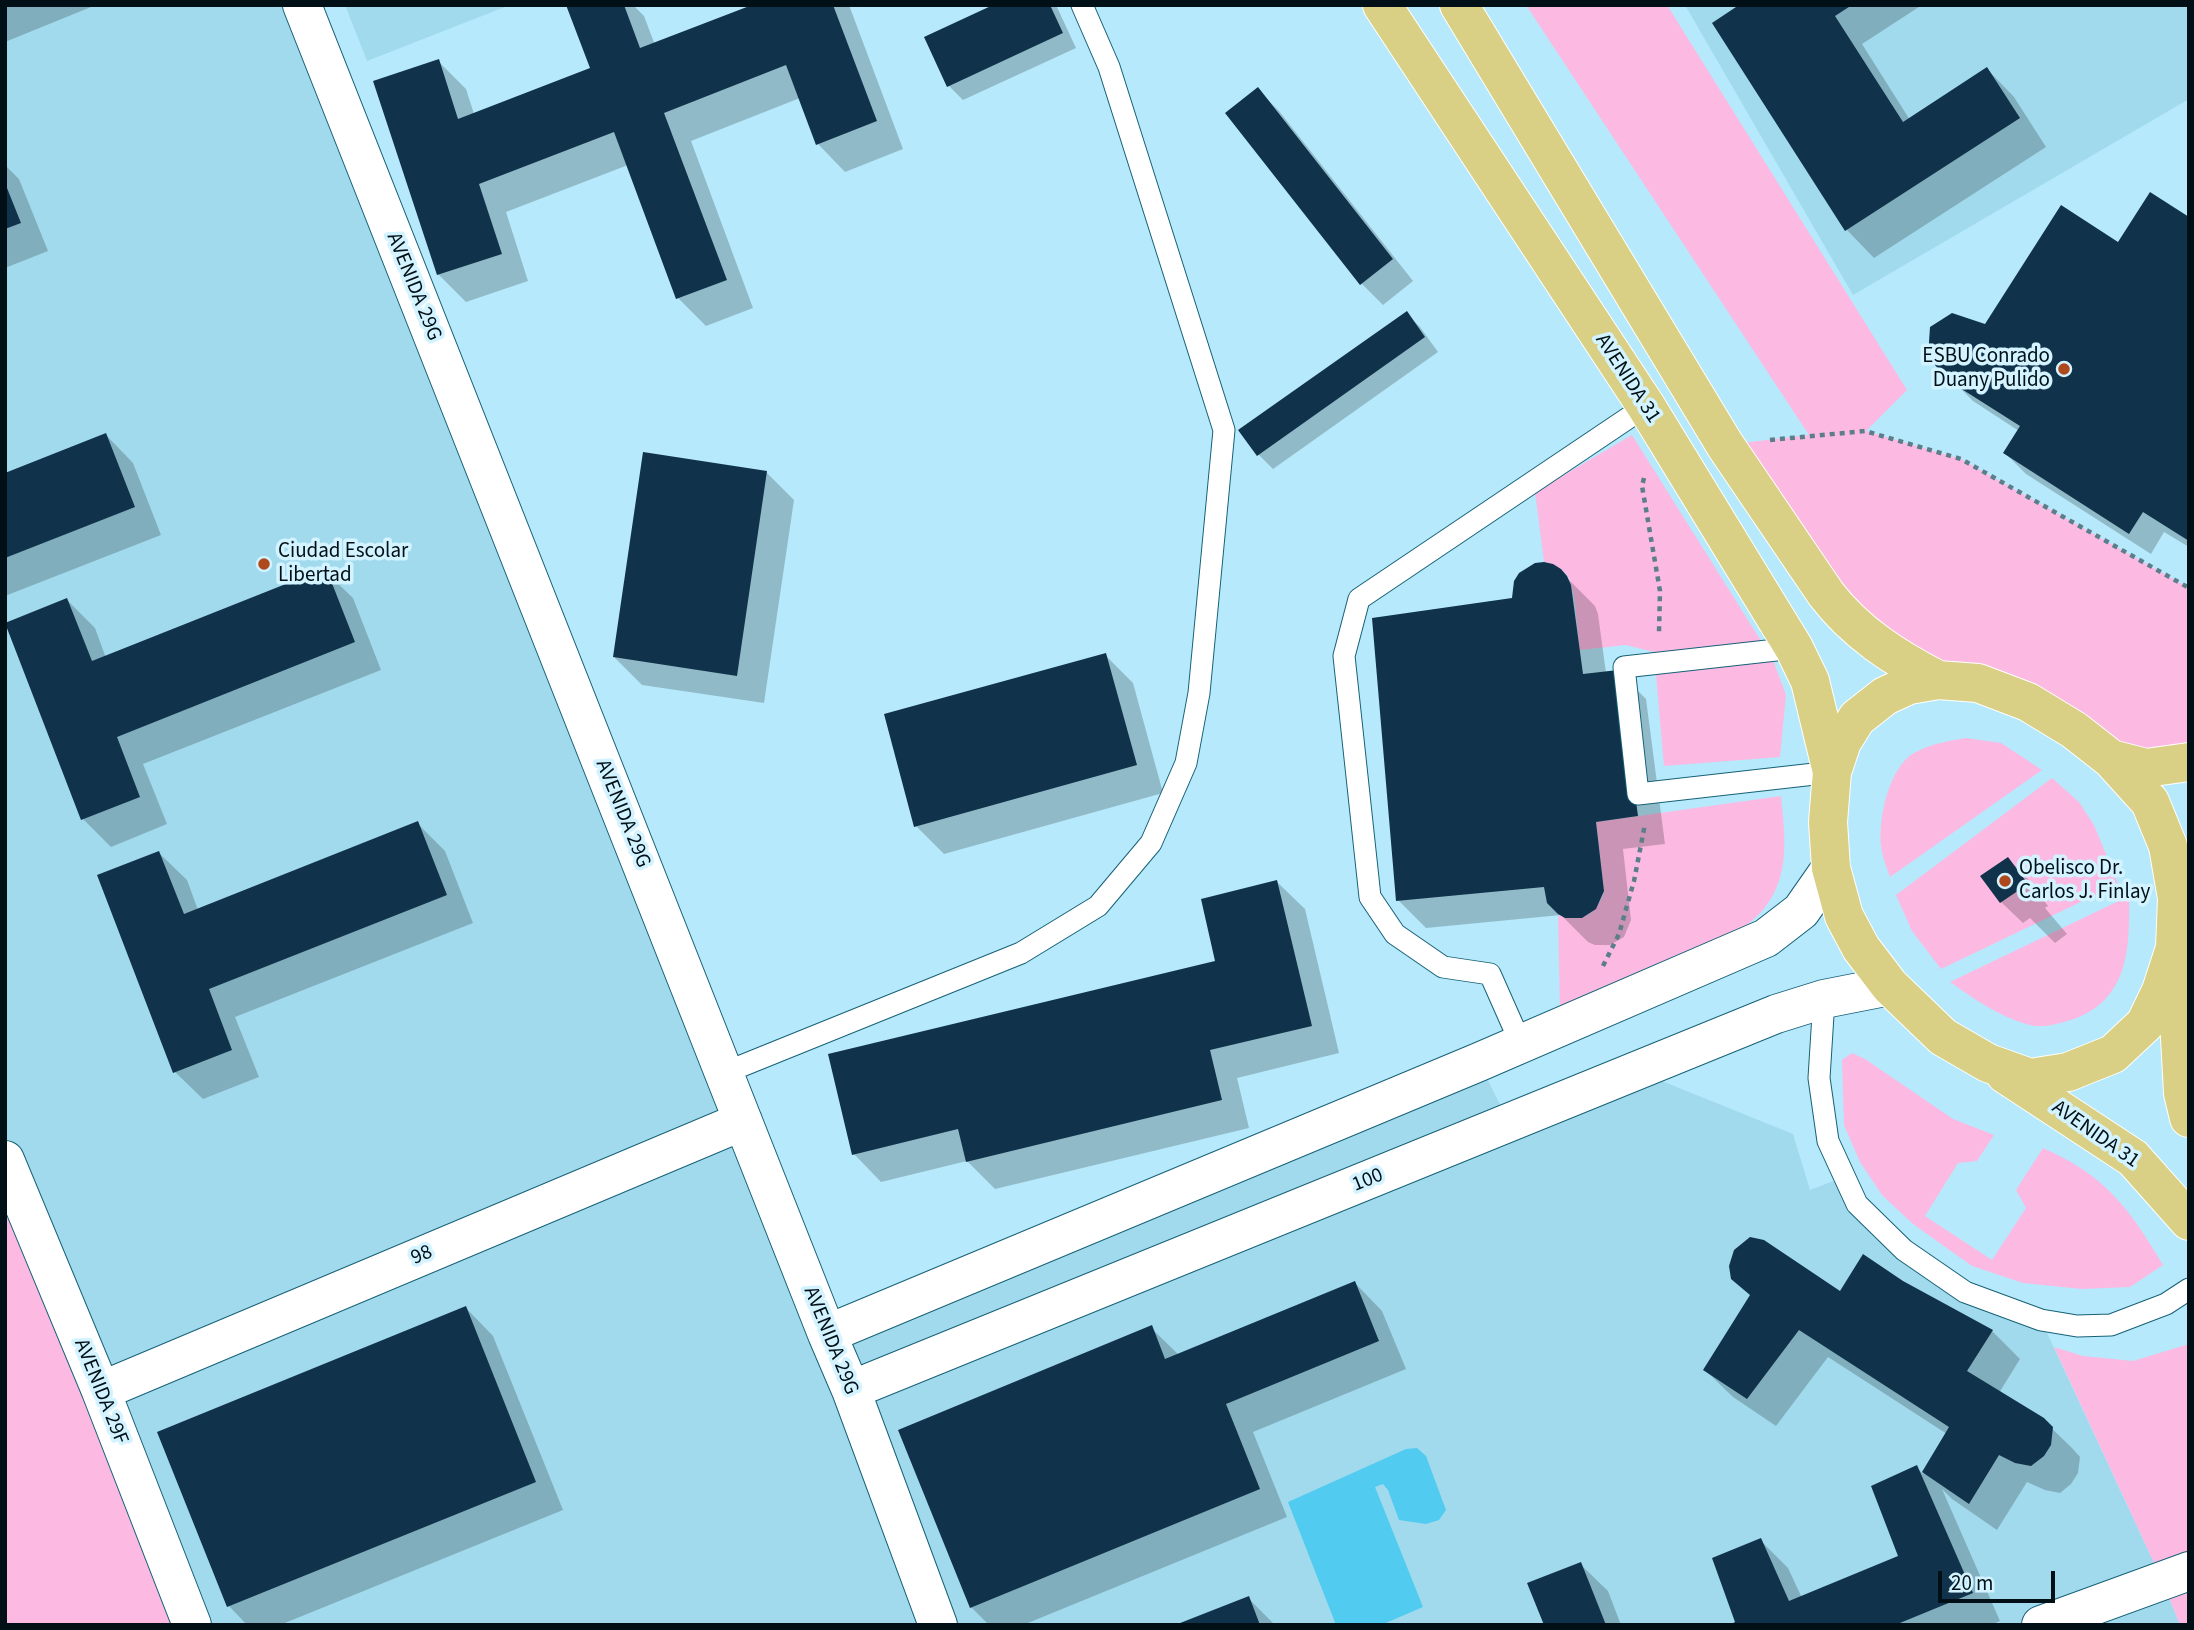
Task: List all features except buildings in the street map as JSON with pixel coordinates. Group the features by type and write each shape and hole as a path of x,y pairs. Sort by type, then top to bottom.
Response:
{"main road":[{"name":"AVENIDA 31","path":"1382,5 1652,416 1794,648 1810,681 1832,772"},
{"path":"1459,5 1725,445 1843,615 1869,638 1907,665 1938,680"},
{"path":"2175,948 2161,991 2145,1024 2113,1054 2068,1072 2030,1078 1988,1063 1943,1037 1890,986 1861,947 1844,916 1831,869 1828,822 1832,772 1842,743 1857,718 1885,696 1909,685 1938,680 1978,683 2028,702 2074,730 2111,759 2150,802 2182,874 2175,948 2183,1083 2189,1118"},
{"path":"2111,759 2146,768 2189,762"},
{"name":"AVENIDA 31","path":"1988,1063 2133,1158 2189,1221"}],"street":[{"name":"AVENIDA 29G","path":"302,5 851,1390 938,1625"},
{"path":"827,1334 1521,1044 1766,938 1801,911 1831,869"},
{"name":"100","path":"851,1390 1764,1019 1824,999 1890,986"},
{"name":"98","path":"101,1391 743,1121"},
{"name":"AVENIDA 29F","path":"5,1160 101,1391 192,1625"},
{"path":"2048,1623 2189,1571"}],"lane":[{"path":"724,1073 1021,953 1098,906 1151,843 1186,763 1199,693 1224,430 1109,67 1082,5"},
{"path":"1521,1044 1490,974 1443,967 1395,934 1370,897 1344,656 1359,599 1652,416"},
{"path":"1794,648 1624,667 1638,794 1832,772"},
{"path":"1824,999 1819,1078 1828,1141 1857,1204 1904,1250 1965,1292 2041,1320 2077,1326 2111,1325 2166,1304 2189,1289"}],"path":[{"path":"1651,664 1659,632 1660,591 1642,486 1652,416"},
{"path":"1725,445 1865,431 1961,458 2189,588"},
{"path":"1601,970 1619,934 1651,792"}],"shaded area":[{"name":"Ciudad Escolar Libertad","path":"5,5 302,5 827,1333 1479,1062 1509,1123 1637,1071 1793,1134 1810,1190 1844,1177 1904,1250 2041,1320 2162,1580 2180,1625 5,1625"},
{"path":"345,5 510,5 367,61"},
{"path":"1526,5 1667,5 1907,390 1866,431 1961,459 2189,588 2189,762 2146,768 1907,665 1725,445 1809,435"},
{"path":"1685,5 2189,5 2189,99 1853,295"},
{"path":"1632,435 1773,660 1786,695 1780,757 1664,766 1654,652 1626,645 1580,650 1571,583 1560,569 1544,562 1535,492"},
{"path":"1966,738 2001,743 2042,770 1890,877 1882,850 1881,822 1887,795 1898,770 1905,760 1920,750"},
{"path":"2052,778 2079,802 2094,825 2118,884 1941,969 1912,931 1896,895"},
{"path":"1781,796 1784,841 1782,870 1771,898 1759,914 1737,933 1560,1015 1558,915 1574,918 1587,915 1597,906 1604,891 1596,822"},
{"path":"2129,896 2127,952 2116,985 2106,999 2074,1019 2044,1026 2026,1024 1996,1011 1950,982"},
{"path":"1852,1053 1953,1119 1994,1135 1977,1161 1958,1163 1925,1216 1992,1260 2026,1208 2016,1190 2043,1148 2084,1170 2100,1182 2127,1210 2163,1265 2130,1287 2082,1289 2023,1283 1972,1266 1913,1224 1882,1195 1860,1162 1844,1125 1842,1060"},
{"path":"5,1160 190,1625 5,1625"},
{"path":"2189,1344 2189,1625 2180,1625 2162,1580 2054,1347 2083,1356 2133,1361"}],"water":[{"path":"1417,1448 1426,1456 1446,1510 1439,1520 1426,1524 1399,1520 1388,1490 1383,1484 1375,1487 1423,1607 1381,1625 1336,1625 1288,1502 1406,1449"}],"place":[{"name":"ESBU Conrado Duany Pulido","path":"2064,369"},
{"name":"Ciudad Escolar Libertad","path":"264,564"},
{"name":"Obelisco Dr. Carlos J. Finlay","path":"2005,881"}]}
